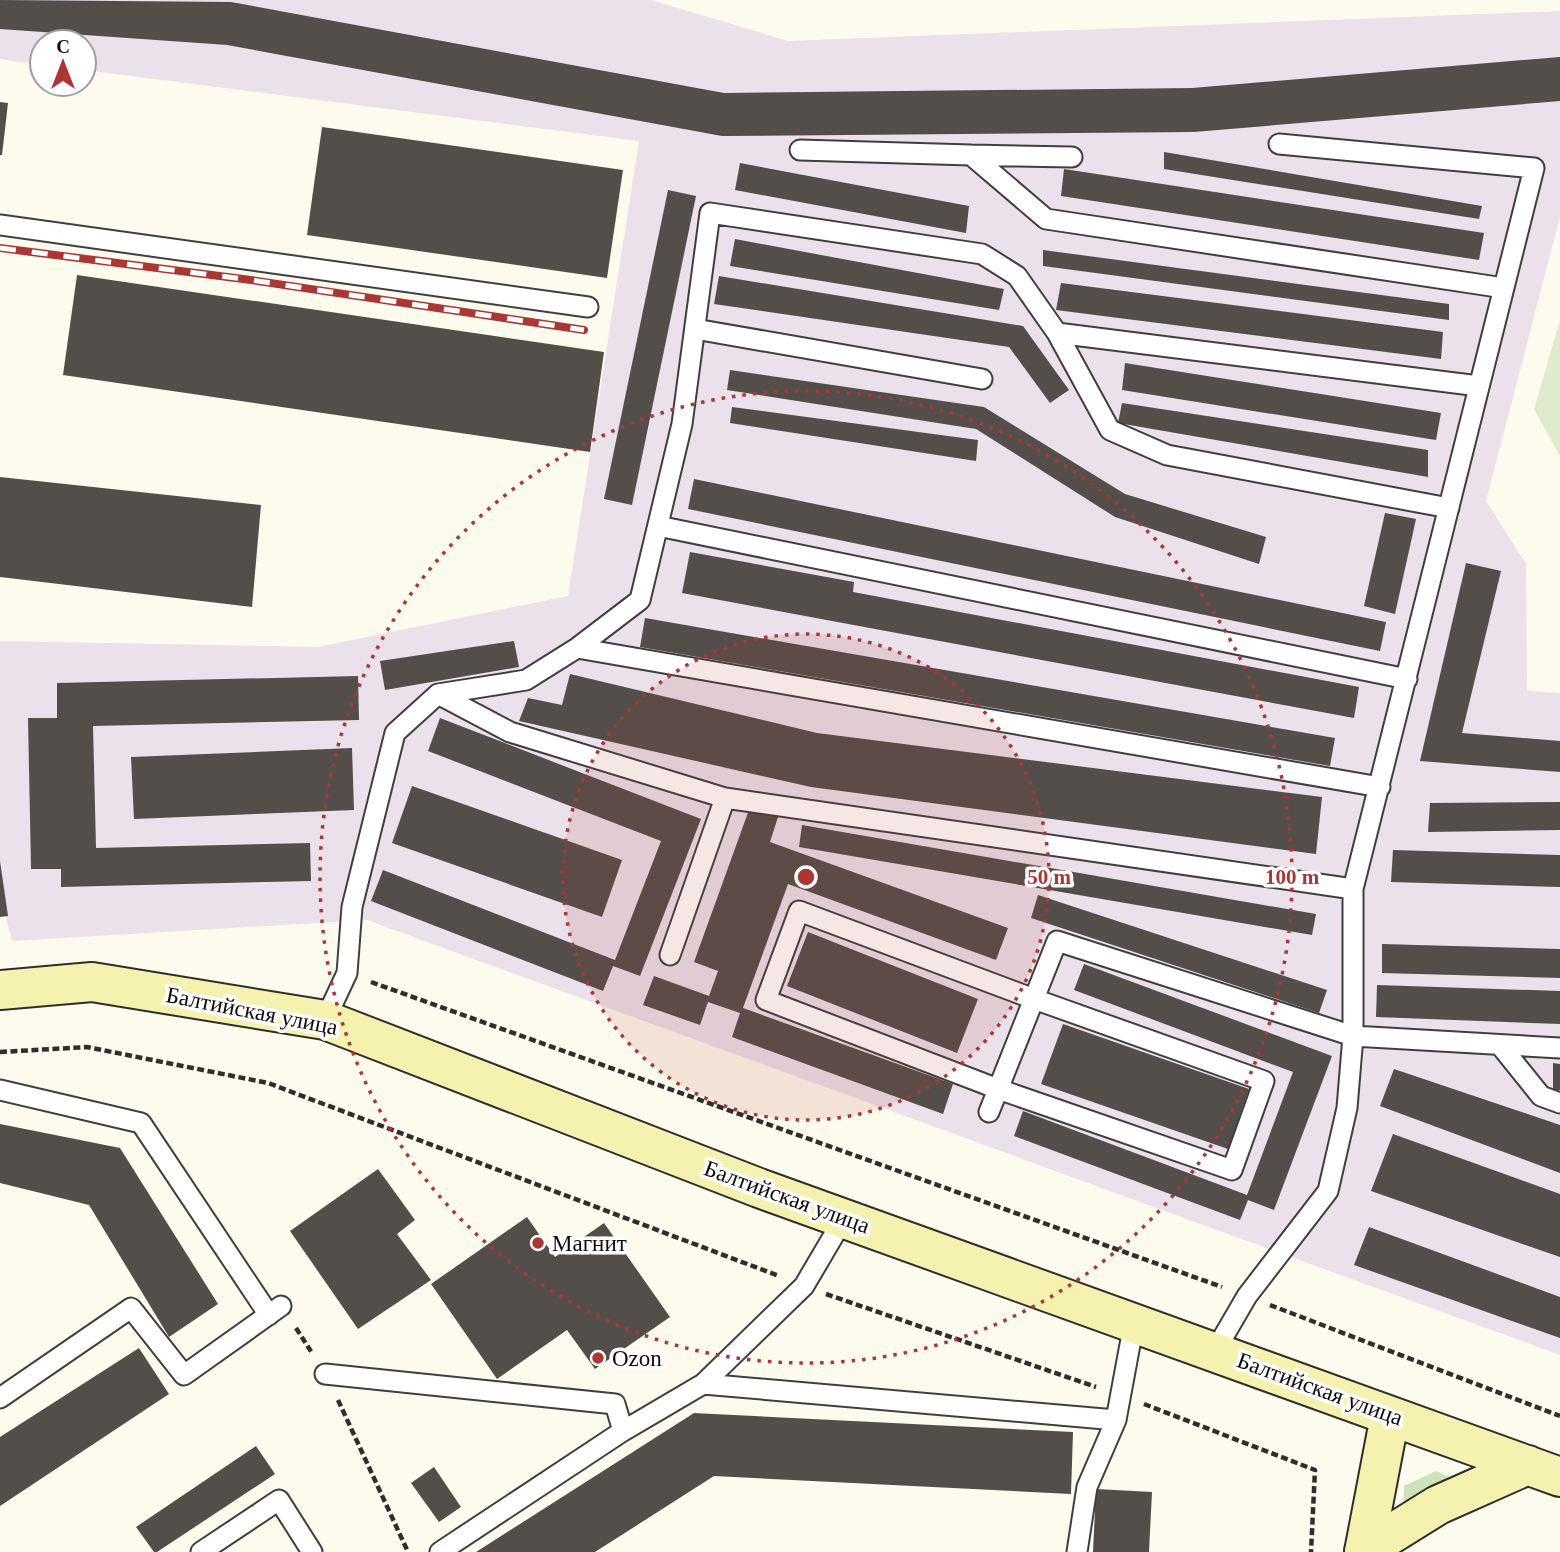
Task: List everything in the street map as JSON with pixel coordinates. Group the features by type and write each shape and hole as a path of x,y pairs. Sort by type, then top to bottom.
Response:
{"street":[{"name":"Балтийская улица","path":"0,990 92,982 325,1020 759,1188 1215,1350 1544,1471"},
{"path":"1364,1552 1390,1416"},
{"path":"1364,1552 1438,1505 1544,1471"}],"lane":[{"path":"1215,1350 1248,1296 1328,1191 1347,1108 1353,1036 1353,889 1534,168 1279,144"},
{"path":"800,150 1072,157"},
{"path":"971,155 1046,219 1504,288"},
{"path":"325,1020 347,973 352,907 395,733 438,694 526,680 577,648 640,600 682,424 710,213 982,254 1017,276 1057,333 1110,430 1167,455 1449,508"},
{"path":"0,225 588,307"},
{"path":"695,328 982,379"},
{"path":"1057,333 1479,387"},
{"path":"658,526 1407,679"},
{"path":"577,648 1380,787"},
{"path":"438,694 510,732 725,798 1353,889"},
{"path":"670,955 725,798"},
{"path":"799,911 1264,1081 1232,1170 998,1089 766,1000 799,911"},
{"path":"989,1112 1057,941 1353,1036 1560,1048"},
{"path":"1500,1045 1541,1096 1560,1103"},
{"path":"0,1090 141,1123 275,1310 184,1375 131,1308 0,1398"},
{"path":"440,1552 624,1431 702,1384 804,1286 844,1218"},
{"path":"1077,1552 1087,1486 1116,1420 1134,1323"},
{"path":"326,1374 615,1404 624,1431"},
{"path":"702,1384 1116,1420"},
{"path":"201,1552 279,1500 312,1552"}],"path":[{"path":"347,973 1248,1296 1560,1416"},
{"path":"0,1052 87,1047 268,1083 804,1286 1121,1395 1315,1470 1311,1552"},
{"path":"275,1310 326,1374 408,1552"}],"shaded area":[{"path":"0,0 651,0 788,41 1560,11 1560,217 1486,501 1526,564 1527,691 1560,693 1560,1355 367,920 12,941 0,895 0,641 318,647 568,596 639,141 98,72 98,28 28,28 28,63 0,59"}],"green space":[{"path":"1560,320 1560,456 1534,409"},
{"path":"1436,1471 1461,1482 1403,1511 1404,1486"}],"building":[{"path":"0,0 231,2 724,93 1192,88 1560,57 1560,101 1194,132 722,136 227,45 98,36 98,28 28,28 28,31 0,29"},
{"path":"0,102 8,103 2,155 0,155"},
{"path":"322,127 623,170 607,278 307,235"},
{"path":"1164,152 1482,206 1479,219 1164,169"},
{"path":"740,163 969,206 966,233 735,190"},
{"path":"1064,169 1484,233 1479,260 1061,196"},
{"path":"668,190 696,196 632,505 604,499"},
{"path":"735,239 1004,289 999,310 730,266"},
{"path":"1043,250 1449,304 1449,320 1043,266"},
{"path":"77,275 604,352 590,452 63,375"},
{"path":"719,276 1023,326 1069,390 1050,403 1009,347 714,304"},
{"path":"1061,283 1443,332 1441,359 1056,310"},
{"path":"1125,363 1441,413 1436,440 1122,390"},
{"path":"730,370 984,407 1125,494 1266,537 1259,564 1115,517 976,429 727,390"},
{"path":"1122,403 1428,450 1428,477 1118,423"},
{"path":"732,407 978,440 976,461 730,423"},
{"path":"0,477 261,505 252,607 0,577"},
{"path":"694,479 1386,622 1380,651 688,509"},
{"path":"1385,513 1416,519 1395,614 1364,606"},
{"path":"690,552 854,582 853,592 1359,687 1354,718 682,593"},
{"path":"1466,563 1501,571 1462,733 1560,741 1560,772 1420,761"},
{"path":"645,618 1335,738 1330,766 640,647"},
{"path":"514,641 519,667 385,690 380,661"},
{"path":"570,674 817,733 1322,797 1316,854 811,787 519,721 528,698 562,705"},
{"path":"358,676 359,720 93,726 96,848 310,843 311,881 61,887 61,869 31,869 28,718 57,718 57,683"},
{"path":"440,718 701,819 640,976 613,966 603,991 371,901 383,870 615,960 661,841 428,751"},
{"path":"352,748 354,810 134,819 131,757"},
{"path":"412,786 622,860 602,917 392,843"},
{"path":"1560,802 1560,830 1428,832 1430,803"},
{"path":"750,807 778,817 770,842 1008,928 996,960 788,884 743,1008 953,1084 943,1114 732,1037 740,1013 708,1002 700,1025 643,1005 654,976 709,996 718,971 694,962"},
{"path":"802,825 1316,914 1312,935 799,847"},
{"path":"1393,850 1560,855 1560,887 1391,882"},
{"path":"0,861 8,916 0,917"},
{"path":"1038,895 1327,990 1319,1013 1031,918"},
{"path":"808,932 978,999 957,1053 787,986"},
{"path":"1382,944 1560,949 1560,978 1382,973"},
{"path":"1084,964 1332,1056 1274,1210 1248,1200 1240,1220 1014,1136 1023,1111 1247,1195 1293,1072 1074,990"},
{"path":"1377,985 1560,991 1560,1024 1376,1017"},
{"path":"1063,1024 1249,1089 1228,1149 1041,1084"},
{"path":"1553,1063 1560,1064 1560,1090 1553,1090"},
{"path":"1394,1069 1560,1125 1560,1173 1380,1106"},
{"path":"0,1124 120,1148 218,1304 169,1337 89,1205 0,1183"},
{"path":"1393,1134 1560,1194 1560,1257 1371,1191"},
{"path":"378,1169 415,1220 397,1234 431,1280 358,1329 290,1231"},
{"path":"527,1217 555,1257 604,1223 670,1317 595,1369 567,1330 497,1379 431,1284"},
{"path":"1369,1227 1560,1297 1560,1338 1354,1265"},
{"path":"139,1348 169,1394 0,1506 0,1437"},
{"path":"694,1413 1073,1432 1071,1494 714,1476 595,1552 476,1552"},
{"path":"256,1446 275,1474 154,1552 136,1527"},
{"path":"434,1467 461,1507 439,1522 411,1483"},
{"path":"1096,1489 1152,1492 1149,1552 1093,1552"}],"railway":[{"path":"0,248 251,280 584,330"}],"place":[{"name":"Магнит","path":"538,1243"},
{"name":"Ozon","path":"598,1358"}]}
